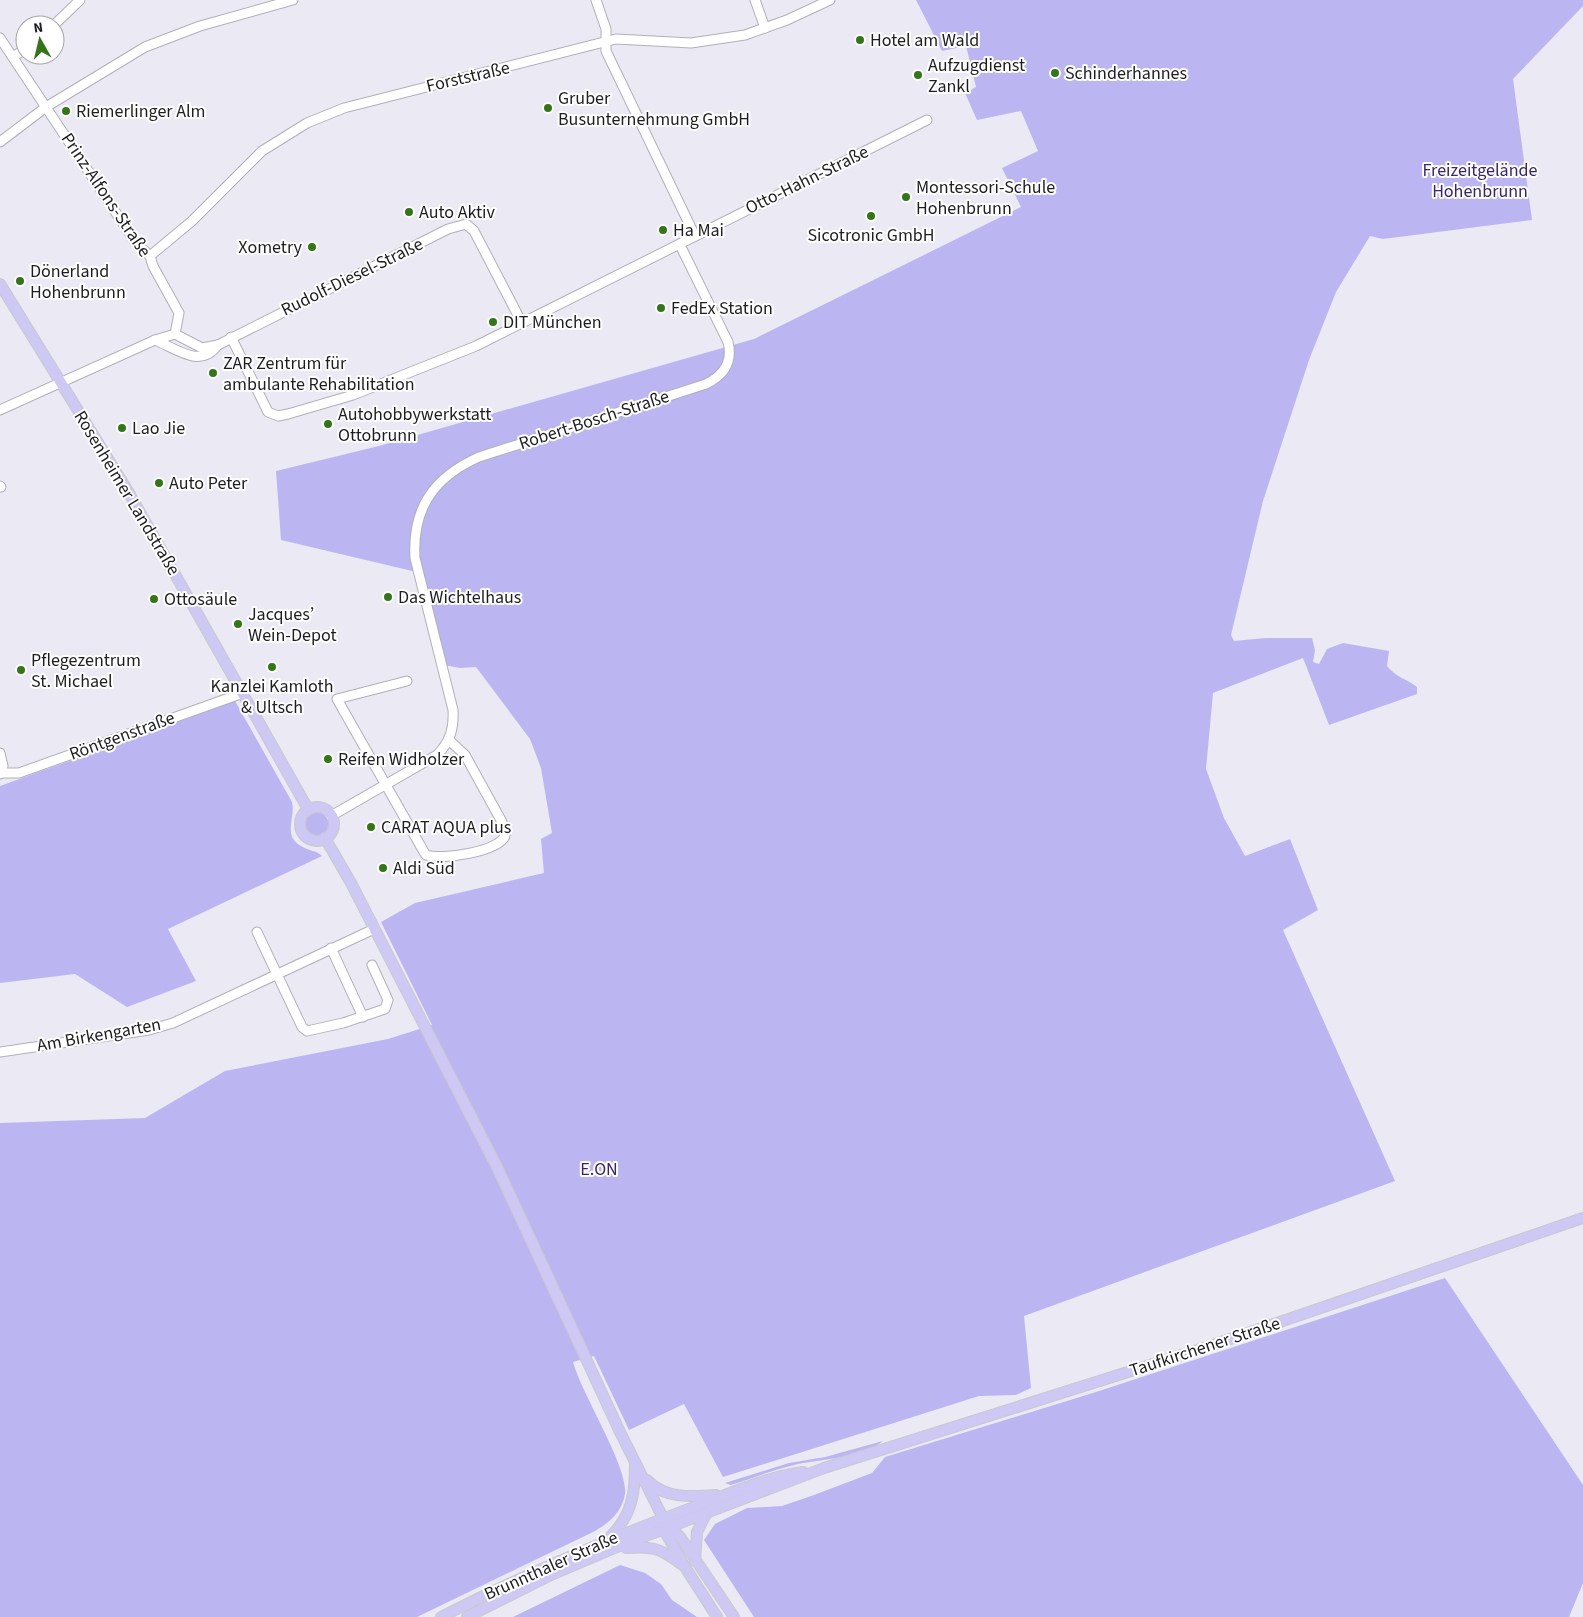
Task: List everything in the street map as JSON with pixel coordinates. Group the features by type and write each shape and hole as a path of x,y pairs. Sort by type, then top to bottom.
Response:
{"main road":[{"name":"Rosenheimer Landstraße","path":"0,284 128,493 308,809"},
{"path":"321,808 331,816 333,826 325,838 312,840 302,832 300,819 308,809 321,808"},
{"path":"325,838 402,982 501,1176 635,1463 664,1518 685,1567 717,1617"},
{"name":"Taufkirchener Straße","path":"668,1528 824,1468 1207,1347 1583,1218"},
{"path":"609,1538 626,1517 631,1507 635,1490 635,1463"},
{"name":"Taufkirchener Straße","path":"664,1518 794,1473 824,1468"},
{"path":"641,1475 660,1491 674,1494 727,1495"},
{"path":"696,1563 697,1532 706,1514"},
{"name":"Brunnthaler Straße","path":"441,1617 609,1538 664,1518"},
{"path":"668,1528 696,1563 734,1617"},
{"name":"Brunnthaler Straße","path":"467,1617 544,1579 612,1549 668,1528"},
{"path":"612,1549 652,1547 663,1551 685,1567"}],"street":[{"path":"64,15 80,0"},
{"path":"0,142 46,107 114,64 155,43 200,26 293,0"},
{"path":"596,0 607,41 606,51 695,236"},
{"path":"755,0 766,28"},
{"name":"Forststraße","path":"150,256 192,221 262,151 307,123 350,106 521,65 616,39 695,42 745,35 766,28 830,0"},
{"name":"Prinz-Alfons-Straße","path":"0,38 136,243 150,256 153,266 179,313 175,334"},
{"name":"Otto-Hahn-Straße","path":"231,337 268,412 278,416 353,394 399,378 476,346 927,120"},
{"name":"Rudolf-Diesel-Straße","path":"155,340 190,356 199,357 210,354 218,345 231,337 460,224 466,224 474,231 522,324"},
{"name":"Robert-Bosch-Straße","path":"449,740 454,722 453,710 415,558 415,538 424,504 445,476 472,460 706,384 722,374 729,357 728,342 680,245"},
{"path":"0,410 62,384 155,340 175,334 202,348 218,345"},
{"path":"331,816 386,785 437,755 449,740 464,755 502,822 505,836 498,845 449,857 426,855 386,785 337,699 407,681"},
{"name":"Röntgenstraße","path":"0,773 20,773 243,693"},
{"path":"0,753 3,766 0,773"},
{"name":"Am Birkengarten","path":"0,1052 149,1030 172,1023 277,972 374,929"},
{"path":"257,932 302,1027 307,1030 362,1017 385,1009 388,1004 386,993 372,965"},
{"path":"331,948 362,1017"}],"green space":[{"path":"916,0 1583,0 1583,6 1513,79 1532,220 1383,239 1370,236 1336,292 1309,360 1263,501 1231,635 1234,641 1266,638 1312,638 1315,650 1313,662 1319,664 1327,649 1343,643 1389,651 1387,666 1398,676 1417,687 1417,694 1329,725 1303,658 1213,693 1206,769 1224,818 1245,856 1290,839 1318,910 1283,930 1395,1181 1024,1316 1031,1388 1016,1395 979,1396 723,1477 684,1404 629,1430 594,1356 573,1362 585,1393 620,1467 625,1494 621,1507 613,1518 597,1530 417,1617 0,1617 0,1123 145,1118 225,1071 388,1039 432,1025 381,922 415,903 544,873 541,839 552,833 541,768 530,739 476,667 460,668 444,665 421,573 281,540 276,471 379,446 754,339 1021,207 1002,168 1038,151 1021,111 977,120 965,93 976,87 966,46 942,51"},
{"path":"235,701 292,802 292,837 301,846 322,856 168,929 196,981 127,1007 75,974 0,983 0,786"},
{"path":"316,811 325,815 329,824 325,833 316,837 307,833 303,824 307,815"},
{"path":"1445,1278 1583,1485 1583,1583 1569,1617 754,1617 704,1540 715,1524 747,1508 782,1506 814,1495 872,1473 885,1457 1096,1392"},
{"path":"883,1441 875,1447 854,1454 790,1466 731,1485 725,1483 789,1463 825,1457"},
{"path":"620,1565 645,1573 661,1584 672,1600 697,1617 513,1617"}],"place":[{"name":"Hotel am Wald","path":"860,40"},
{"name":"Schinderhannes","path":"1055,73"},
{"name":"Aufzugdienst Zankl","path":"918,75"},
{"name":"Gruber Busunternehmung GmbH","path":"548,108"},
{"name":"Riemerlinger Alm","path":"66,111"},
{"name":"Montessori-Schule Hohenbrunn","path":"906,197"},
{"name":"Auto Aktiv","path":"409,212"},
{"name":"Sicotronic GmbH","path":"871,216"},
{"name":"Ha Mai","path":"663,230"},
{"name":"Xometry","path":"312,247"},
{"name":"Dönerland Hohenbrunn","path":"20,281"},
{"name":"FedEx Station","path":"661,308"},
{"name":"DIT München","path":"493,322"},
{"name":"ZAR Zentrum für ambulante Rehabilitation","path":"213,373"},
{"name":"Autohobbywerkstatt Ottobrunn","path":"328,424"},
{"name":"Lao Jie","path":"122,428"},
{"name":"Auto Peter","path":"159,483"},
{"name":"Das Wichtelhaus","path":"388,597"},
{"name":"Ottosäule","path":"154,599"},
{"name":"Jacques’ Wein-Depot","path":"238,624"},
{"name":"Kanzlei Kamloth & Ultsch","path":"272,667"},
{"name":"Pflegezentrum St. Michael","path":"21,670"},
{"name":"Reifen Widholzer","path":"328,759"},
{"name":"CARAT AQUA plus","path":"371,827"},
{"name":"Aldi Süd","path":"383,868"}],"park label":[{"name":"Freizeitgelände Hohenbrunn","path":"1480,180"},
{"name":"E.ON","path":"599,1169"}]}
